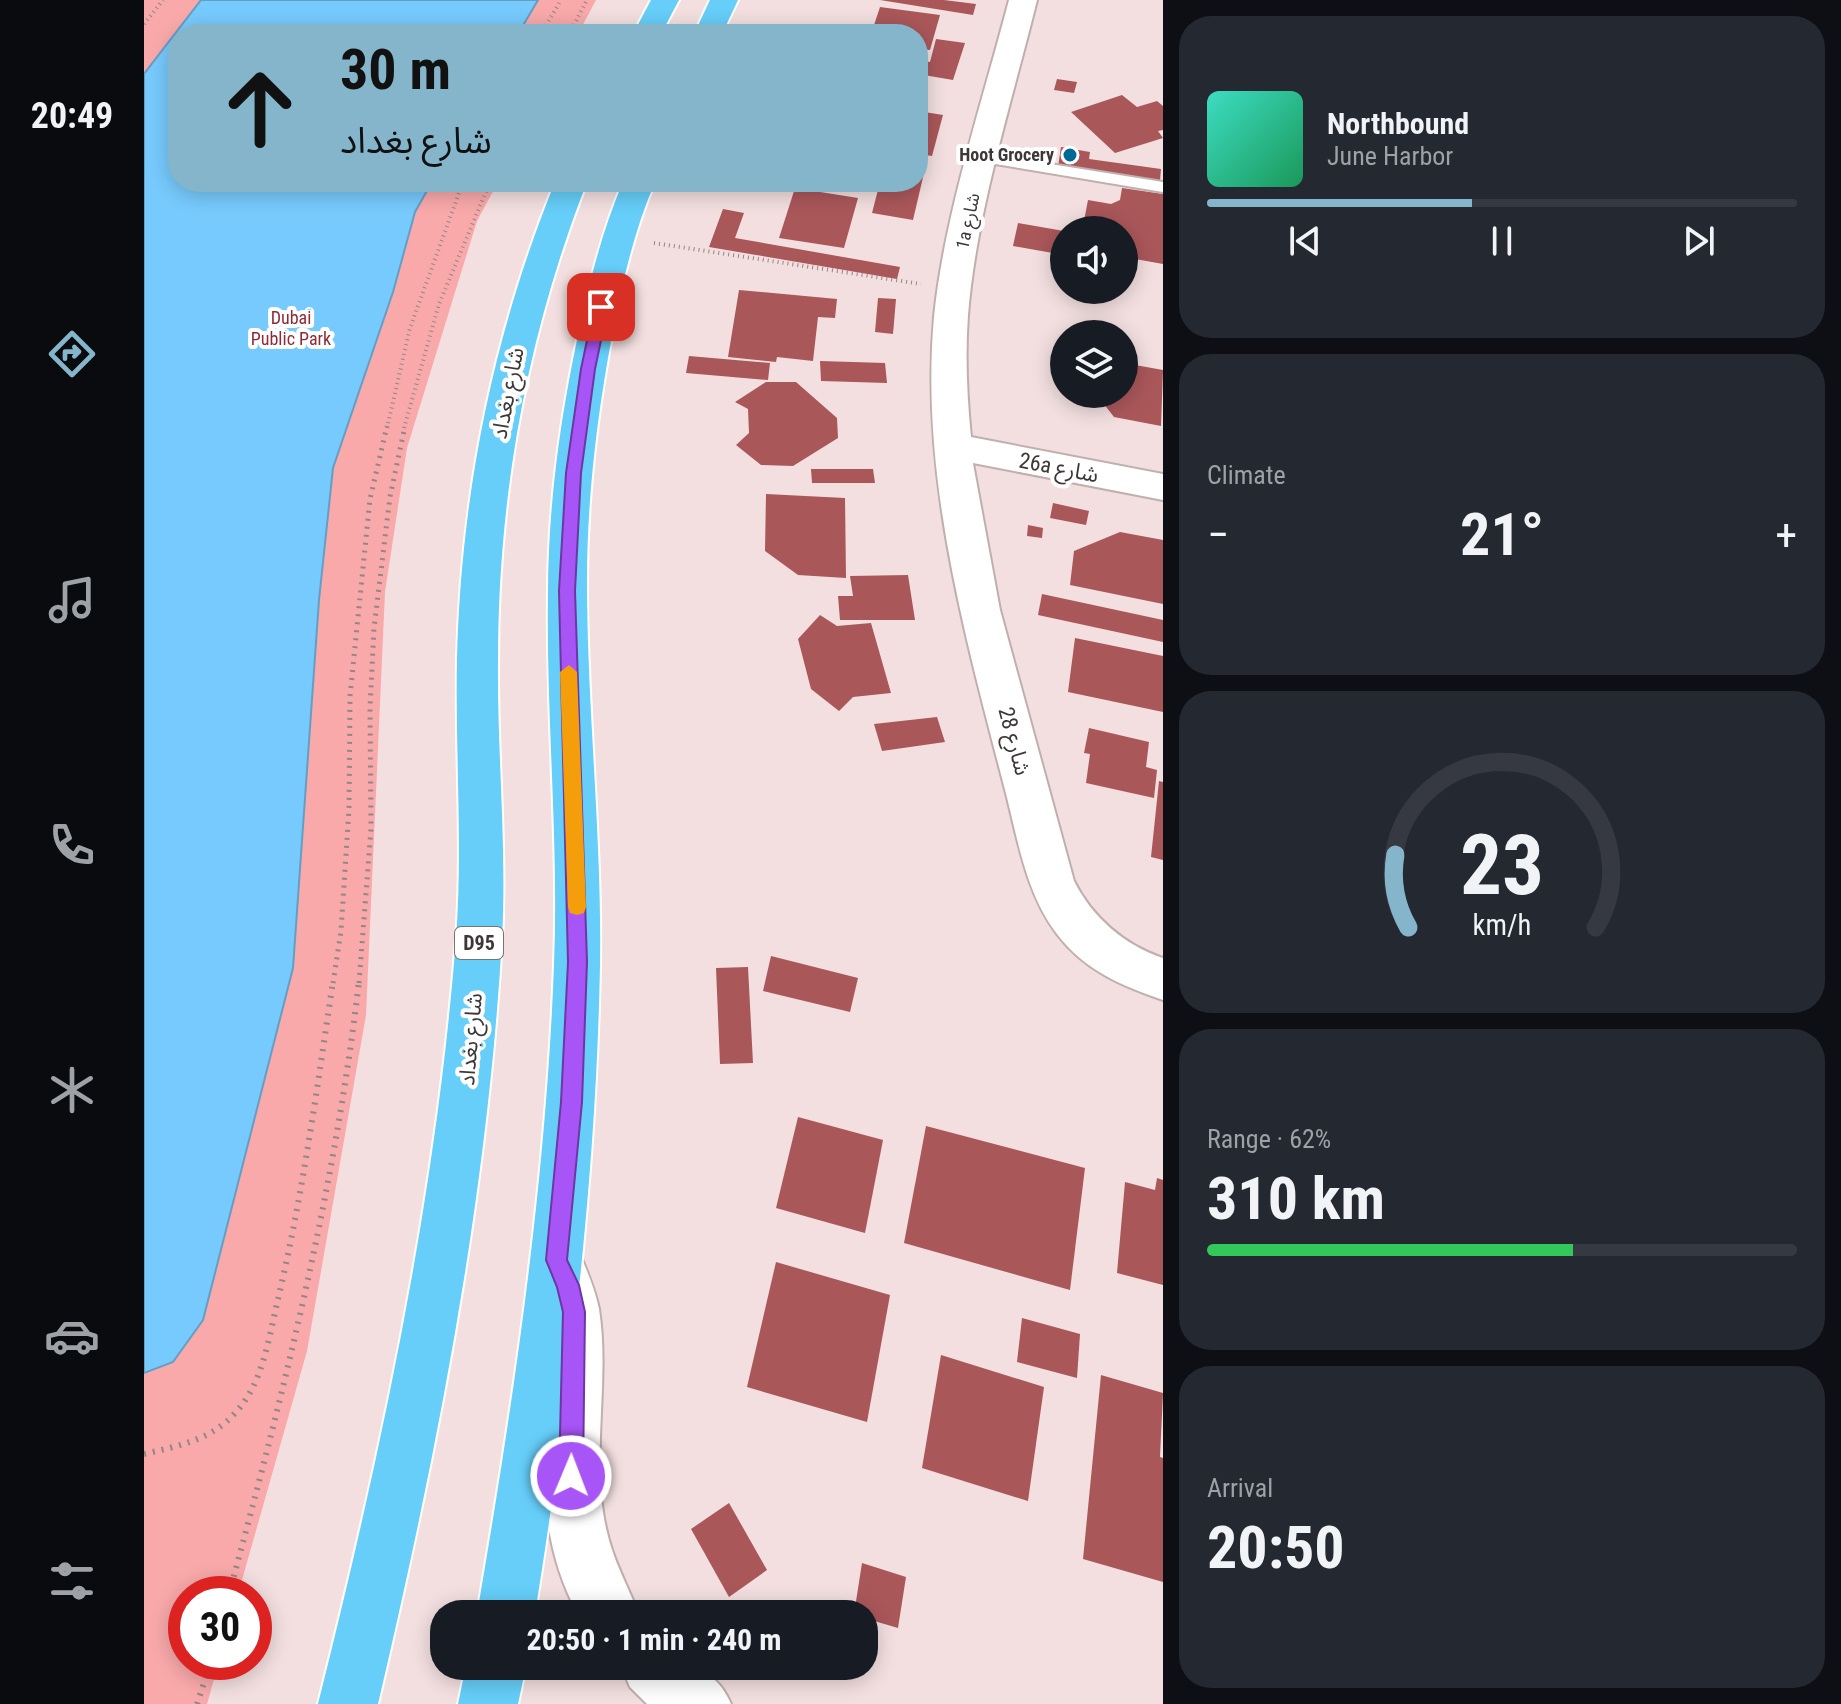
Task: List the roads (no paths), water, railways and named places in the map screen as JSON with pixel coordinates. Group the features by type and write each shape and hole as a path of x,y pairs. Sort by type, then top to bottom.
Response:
{"main road":[{"path":"652,24 665,0"},
{"path":"713,24 724,0"},
{"name":"شارع بغداد","path":"348,1704 388,1545 438,1293 468,1079 480,934 479,593 493,471 511,358 536,273 567,192"},
{"path":"508,1600 537,1426 571,1102 578,962 567,591 574,473 588,369 620,238 636,192"},
{"path":"488,1704 493,1680"}],"street":[{"name":"1a شارع","path":"955,447 949,333 953,289 982,158 1023,0"},
{"name":"26a شارع","path":"955,447 1163,487"},
{"name":"شارع 28","path":"955,447 973,577 1052,884 1064,910 1082,934 1115,960 1135,971 1163,979"},
{"path":"556,1260 568,1285 574,1312 571,1502 582,1554 603,1600"},
{"path":"665,1680 701,1704"}],"lane":[{"path":"982,158 1163,187"}],"water":[{"path":"201,0 538,0 524,24 183,24"},
{"path":"168,43 168,192 426,192 415,212 393,292 333,468 319,600 293,968 203,1320 173,1362 144,1373 144,74"}],"place":[{"name":"Hoot Grocery","path":"1070,155"}],"park label":[{"name":"Dubai Public Park","path":"291,328"}]}
